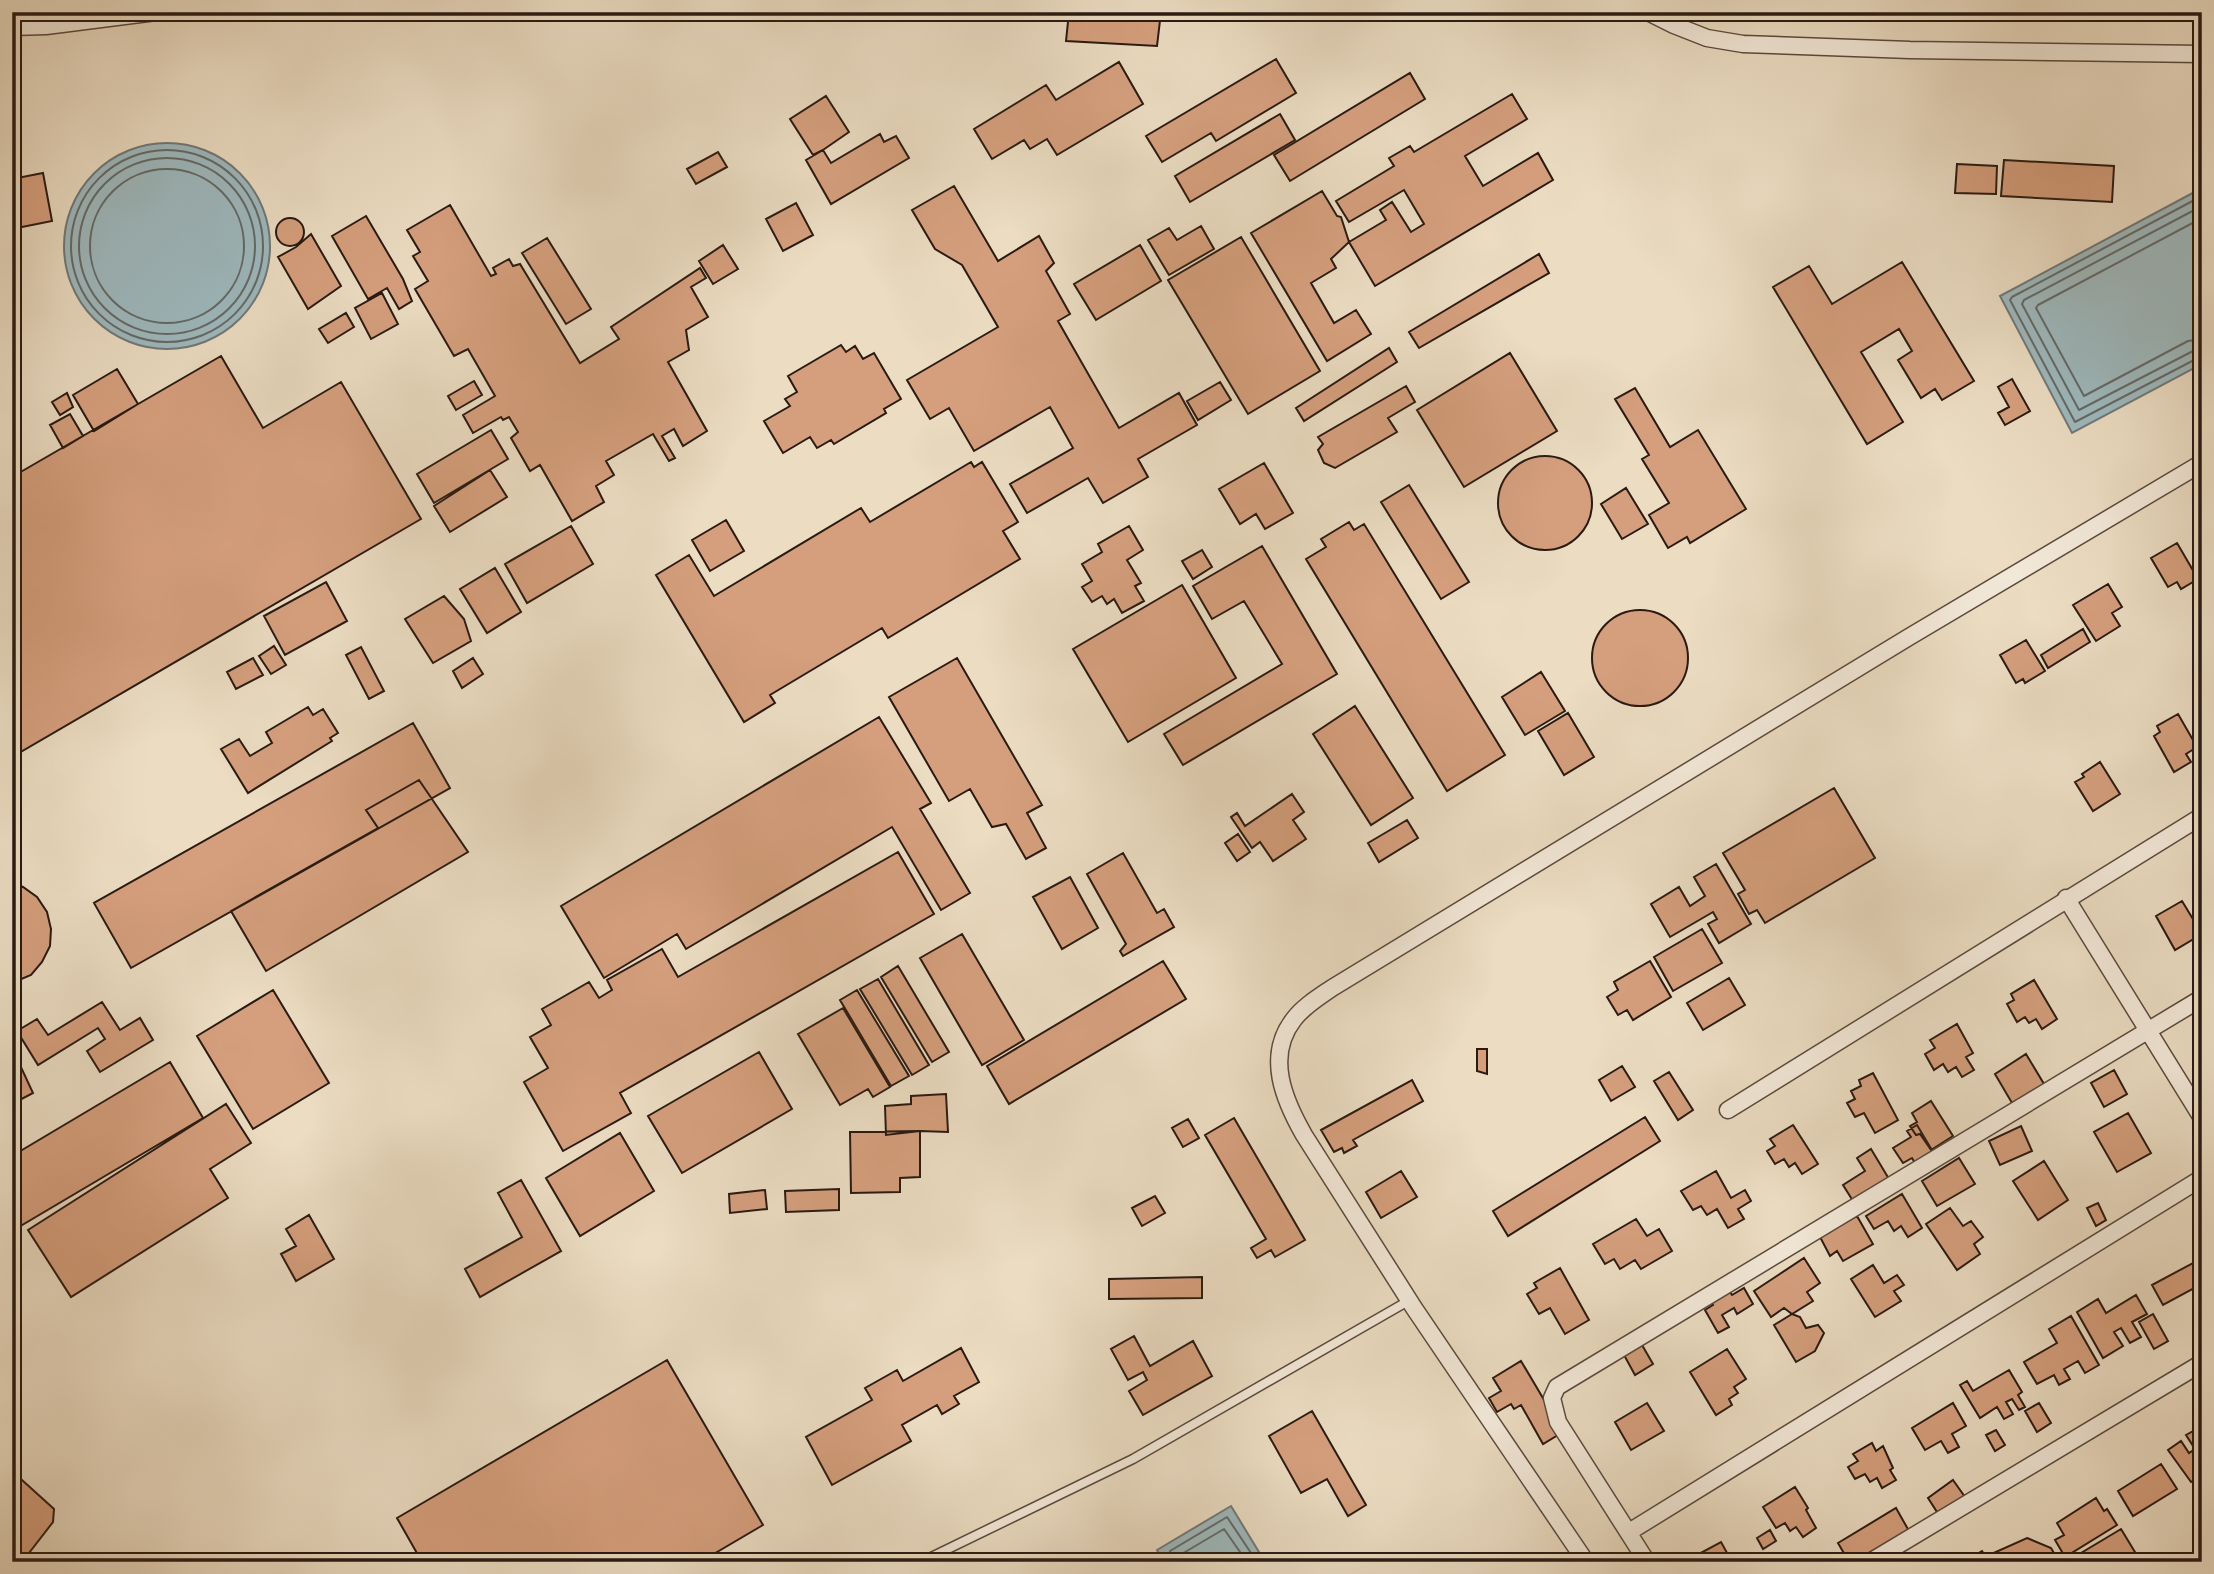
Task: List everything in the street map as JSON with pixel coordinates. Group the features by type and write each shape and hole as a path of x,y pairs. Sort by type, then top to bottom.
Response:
{"street":[{"path":"12,27 46,26 156,12"},
{"path":"1648,12 1707,38 1743,44 1910,50 2202,54"},
{"path":"1586,1562 1410,1300 1304,1135 1288,1106 1280,1076 1279,1056 1284,1035 1294,1019 1309,1004 1344,981 1909,637 2202,463"},
{"path":"1728,1110 2202,816"},
{"path":"2066,898 2202,1118"},
{"path":"1647,1562 1558,1422 1552,1398 1557,1387 2202,998"},
{"path":"1629,1532 2202,1178"},
{"path":"1870,1562 2202,1363"},
{"path":"2194,1562 2202,1557"}],"lane":[{"path":"921,1562 1133,1459 1410,1300"}],"water":[{"path":"167,143 207,150 240,173 263,206 270,246 263,286 240,319 207,342 167,349 127,342 94,319 71,286 64,246 71,206 94,173 127,150"},
{"path":"2202,188 2202,364 2072,433 2000,296"},
{"path":"1231,1506 1265,1562 1164,1562 1157,1550"}],"building":[{"path":"1069,12 1161,12 1157,46 1066,41"},
{"path":"1276,59 1296,93 1216,141 1211,133 1162,162 1146,136"},
{"path":"1119,62 1143,104 1057,155 1047,139 1030,149 1024,140 992,159 974,129 1046,85 1056,100"},
{"path":"1410,73 1425,99 1290,181 1274,155"},
{"path":"1512,94 1527,119 1465,156 1483,186 1538,153 1553,180 1375,286 1349,242 1386,220 1380,210 1392,202 1411,232 1424,224 1404,190 1349,222 1336,201 1394,166 1389,158 1410,146 1414,152"},
{"path":"826,96 849,132 813,155 790,119"},
{"path":"1280,114 1295,140 1190,202 1175,176"},
{"path":"880,134 884,142 896,136 909,158 831,204 806,160 823,150 831,163"},
{"path":"718,152 727,167 696,184 687,169"},
{"path":"2004,160 2114,166 2112,202 2001,196"},
{"path":"1957,164 1997,166 1996,194 1955,193"},
{"path":"43,173 52,221 12,229 12,179"},
{"path":"954,186 998,261 1039,236 1054,263 1046,271 1070,314 1058,321 1119,428 1179,393 1197,425 1138,459 1148,477 1103,503 1088,478 1027,513 1010,484 1073,448 1050,407 974,451 949,408 930,419 907,380 998,327 962,265 935,249 912,210"},
{"path":"1322,191 1337,216 1341,217 1349,242 1331,259 1336,268 1311,283 1334,323 1356,310 1371,334 1327,361 1251,233"},
{"path":"796,203 813,235 783,251 766,219"},
{"path":"450,205 491,276 496,274 493,268 509,259 513,266 520,264 580,363 619,339 611,327 700,268 706,278 691,287 708,317 686,330 689,350 668,362 707,431 683,446 674,429 662,436 675,458 669,461 653,434 606,461 614,475 596,486 604,502 572,521 540,465 530,471 511,438 518,432 509,417 503,420 501,417 473,433 463,415 495,396 468,349 454,356 415,289 428,281 413,256 420,252 407,230"},
{"path":"366,216 403,279 412,301 399,309 387,288 368,299 332,236"},
{"path":"290,218 300,222 304,232 300,242 290,246 280,242 276,232 280,222"},
{"path":"1201,226 1214,249 1169,275 1148,240 1169,228 1177,240"},
{"path":"311,234 341,286 308,309 278,257"},
{"path":"1241,237 1320,371 1248,414 1168,280"},
{"path":"547,238 591,309 566,324 522,253"},
{"path":"723,245 738,269 713,284 699,261"},
{"path":"1140,245 1161,281 1096,320 1074,284"},
{"path":"1539,254 1549,273 1419,348 1409,332"},
{"path":"1902,262 1974,381 1942,400 1935,389 1921,398 1898,360 1912,351 1899,329 1861,352 1903,422 1867,444 1773,287 1809,266 1832,304"},
{"path":"382,293 398,324 371,339 355,308"},
{"path":"346,313 354,327 328,343 319,329"},
{"path":"841,345 846,352 855,346 863,359 874,353 901,399 884,409 886,413 834,444 831,440 817,448 810,437 783,453 764,421 790,406 785,399 797,392 788,376"},
{"path":"1389,348 1397,362 1304,421 1296,408"},
{"path":"1510,353 1557,431 1464,487 1417,410"},
{"path":"221,356 263,428 341,382 421,519 12,757 12,477"},
{"path":"117,369 138,404 94,431 73,395"},
{"path":"2012,379 2030,411 2005,425 1998,413 2009,407 1998,387"},
{"path":"474,381 482,395 456,410 448,396"},
{"path":"1220,382 1231,400 1198,420 1187,401"},
{"path":"1406,386 1415,402 1388,418 1397,432 1335,468 1324,463 1318,450 1323,444 1318,437"},
{"path":"1635,388 1670,447 1698,430 1746,509 1690,543 1687,537 1668,548 1649,515 1669,503 1642,459 1649,455 1615,399"},
{"path":"67,393 73,407 60,415 52,402"},
{"path":"70,414 83,436 63,448 50,425"},
{"path":"491,430 508,459 434,503 417,474"},
{"path":"1545,456 1563,459 1578,470 1589,485 1592,503 1589,521 1578,536 1563,547 1545,550 1527,547 1512,536 1501,521 1498,503 1501,485 1512,470 1527,459"},
{"path":"971,462 974,467 982,462 1018,522 1003,531 1020,559 888,638 882,628 770,695 775,703 744,722 656,575 689,555 714,596 861,508 870,522"},
{"path":"1264,463 1293,513 1265,529 1256,514 1240,524 1219,489"},
{"path":"490,470 507,497 450,532 434,506"},
{"path":"1409,485 1469,582 1441,599 1381,502"},
{"path":"1626,488 1648,524 1622,539 1601,504"},
{"path":"726,520 744,551 710,571 692,540"},
{"path":"1349,522 1354,530 1364,524 1505,755 1447,791 1306,559 1326,547 1321,539"},
{"path":"571,526 593,564 527,603 505,564"},
{"path":"1129,526 1143,550 1127,560 1141,583 1135,586 1144,601 1122,613 1114,599 1107,604 1102,596 1092,602 1082,587 1092,581 1082,564 1102,552 1098,544"},
{"path":"2177,543 2198,579 2181,589 2177,582 2168,587 2151,558"},
{"path":"1262,546 1337,674 1183,765 1164,734 1282,664 1244,601 1212,619 1193,586"},
{"path":"1202,550 1212,567 1193,579 1182,561"},
{"path":"495,568 521,612 487,633 460,589"},
{"path":"326,582 347,621 285,655 264,616"},
{"path":"2108,584 2122,607 2112,613 2120,626 2096,641 2073,605"},
{"path":"1182,585 1236,678 1128,742 1073,649"},
{"path":"444,596 464,619 471,641 433,663 405,619"},
{"path":"1640,610 1658,614 1674,624 1684,640 1688,658 1684,676 1674,692 1658,702 1640,706 1622,702 1606,692 1596,676 1592,658 1596,640 1606,624 1622,614"},
{"path":"2083,629 2090,642 2048,668 2041,655"},
{"path":"2026,640 2045,671 2025,683 2023,679 2016,683 2000,655"},
{"path":"274,646 286,665 271,674 259,656"},
{"path":"361,647 384,691 369,699 346,655"},
{"path":"253,658 263,675 236,689 227,672"},
{"path":"473,658 483,674 462,688 453,671"},
{"path":"957,658 1042,805 1027,813 1046,848 1026,859 1006,824 992,827 970,789 949,801 889,697"},
{"path":"1541,672 1565,711 1525,735 1502,697"},
{"path":"1355,706 1413,798 1371,825 1313,734"},
{"path":"308,707 313,715 323,709 338,733 330,738 332,741 248,793 221,749 239,739 250,756 272,743 266,732"},
{"path":"1568,713 1594,757 1564,775 1538,731"},
{"path":"2178,714 2197,747 2186,754 2191,762 2174,772 2154,736 2160,732 2157,726"},
{"path":"879,717 931,803 920,809 970,893 941,910 892,827 686,949 677,934 604,978 561,906"},
{"path":"413,723 450,788 131,968 94,903"},
{"path":"2100,762 2120,794 2093,811 2075,782"},
{"path":"419,780 468,852 266,971 231,911 378,828 366,810"},
{"path":"1834,788 1875,858 1765,923 1757,910 1749,914 1738,894 1745,890 1723,853"},
{"path":"1292,794 1304,812 1293,820 1306,839 1273,861 1260,842 1252,848 1231,817 1237,813 1245,826"},
{"path":"1407,820 1418,838 1379,862 1368,843"},
{"path":"1238,834 1250,852 1237,861 1225,843"},
{"path":"898,852 934,914 620,1093 631,1113 563,1151 524,1082 548,1068 530,1037 551,1025 542,1009 589,982 599,998 612,990 607,980 662,949 678,977"},
{"path":"1123,853 1157,913 1164,909 1174,927 1123,956 1120,951 1126,944 1087,874"},
{"path":"1716,864 1751,924 1719,943 1708,924 1717,919 1713,912 1670,937 1651,904 1679,887 1690,906 1705,896 1694,877"},
{"path":"1070,877 1098,928 1062,949 1033,897"},
{"path":"12,883 37,897 47,912 51,929 50,946 42,962 31,975 12,983"},
{"path":"2182,901 2202,934 2175,950 2156,916"},
{"path":"1702,929 1722,963 1673,991 1654,957"},
{"path":"962,934 1024,1040 982,1065 920,958"},
{"path":"1163,961 1186,999 1009,1104 987,1066"},
{"path":"1650,961 1671,997 1633,1020 1627,1010 1618,1015 1607,997 1618,990 1614,982"},
{"path":"898,966 949,1052 932,1062 881,977"},
{"path":"1729,978 1745,1005 1703,1030 1687,1003"},
{"path":"878,979 929,1065 912,1075 860,989"},
{"path":"2034,980 2057,1019 2042,1029 2036,1019 2029,1023 2025,1017 2017,1022 2007,1004 2014,1000 2011,994"},
{"path":"273,990 329,1083 253,1129 197,1036"},
{"path":"857,990 909,1076 891,1086 840,1000"},
{"path":"102,1002 120,1030 140,1018 153,1040 100,1072 87,1051 105,1039 98,1028 38,1065 17,1031 37,1019 48,1035"},
{"path":"843,1008 890,1087 873,1097 868,1089 840,1105 798,1034"},
{"path":"1957,1024 1973,1053 1966,1057 1974,1070 1962,1077 1956,1067 1948,1072 1943,1064 1934,1070 1925,1054 1935,1048 1930,1040"},
{"path":"1477,1049 1487,1049 1487,1074 1477,1071"},
{"path":"12,1051 33,1093 12,1104"},
{"path":"759,1052 792,1109 682,1173 648,1116"},
{"path":"2026,1054 2044,1084 2012,1103 1995,1074"},
{"path":"170,1062 203,1118 12,1231 12,1156"},
{"path":"1622,1066 1635,1087 1611,1101 1599,1080"},
{"path":"2114,1070 2127,1094 2104,1107 2091,1083"},
{"path":"1669,1072 1693,1110 1678,1120 1654,1081"},
{"path":"1873,1073 1898,1120 1875,1133 1864,1113 1855,1117 1847,1103 1855,1099 1851,1091 1861,1086 1859,1080"},
{"path":"1412,1080 1423,1101 1353,1140 1357,1146 1344,1153 1342,1148 1334,1152 1321,1130"},
{"path":"946,1094 948,1132 920,1131 886,1135 885,1106 911,1104 911,1096"},
{"path":"1931,1101 1953,1136 1931,1150 1920,1134 1916,1135 1910,1126 1917,1122 1912,1113"},
{"path":"226,1104 251,1143 210,1169 228,1198 71,1297 28,1230"},
{"path":"2128,1113 2151,1153 2117,1172 2094,1132"},
{"path":"1645,1117 1660,1141 1508,1236 1493,1211"},
{"path":"1234,1118 1305,1240 1275,1257 1271,1250 1257,1258 1251,1248 1266,1239 1205,1135"},
{"path":"1188,1119 1199,1138 1183,1147 1172,1128"},
{"path":"1793,1125 1818,1164 1802,1174 1795,1163 1789,1167 1784,1159 1775,1164 1767,1151 1775,1146 1770,1139"},
{"path":"1917,1125 1933,1152 1915,1163 1912,1158 1903,1163 1893,1148 1911,1137 1907,1131"},
{"path":"2021,1126 2032,1151 2000,1165 1989,1141"},
{"path":"920,1131 920,1177 900,1178 900,1192 851,1193 850,1132"},
{"path":"620,1133 654,1191 580,1236 546,1178"},
{"path":"1871,1149 1889,1179 1853,1201 1843,1185 1865,1171 1857,1158"},
{"path":"1959,1158 1975,1184 1937,1206 1922,1181"},
{"path":"2044,1161 2068,1200 2038,1220 2013,1181"},
{"path":"1401,1171 1417,1197 1381,1218 1366,1192"},
{"path":"1716,1171 1731,1198 1745,1190 1751,1201 1738,1209 1744,1219 1728,1228 1717,1209 1707,1215 1701,1206 1693,1210 1681,1191"},
{"path":"521,1180 561,1251 480,1297 465,1269 522,1237 498,1193"},
{"path":"839,1189 839,1210 786,1212 785,1191"},
{"path":"765,1190 767,1209 730,1213 729,1194"},
{"path":"1902,1194 1922,1228 1908,1237 1901,1226 1894,1231 1888,1221 1874,1229 1866,1216"},
{"path":"1155,1196 1165,1213 1142,1226 1132,1208"},
{"path":"2098,1203 2106,1220 2096,1226 2087,1208"},
{"path":"1950,1208 1963,1226 1971,1221 1983,1237 1974,1244 1980,1254 1957,1270 1926,1224"},
{"path":"309,1215 334,1259 296,1281 281,1254 296,1246 286,1229"},
{"path":"1857,1216 1873,1244 1843,1261 1837,1251 1830,1256 1820,1237"},
{"path":"1636,1219 1647,1236 1659,1229 1672,1251 1641,1269 1635,1260 1620,1269 1614,1259 1605,1264 1593,1244"},
{"path":"1804,1258 1820,1283 1807,1292 1813,1301 1792,1314 1784,1308 1771,1317 1754,1291"},
{"path":"2193,1263 2202,1284 2163,1305 2152,1285"},
{"path":"1873,1265 1884,1283 1897,1275 1904,1285 1894,1291 1901,1301 1875,1317 1851,1279"},
{"path":"1560,1268 1589,1320 1565,1334 1550,1308 1539,1314 1527,1294 1537,1288 1534,1283"},
{"path":"1202,1277 1202,1298 1109,1299 1109,1279"},
{"path":"1744,1288 1753,1304 1737,1314 1734,1308 1722,1315 1729,1327 1718,1333 1705,1310 1713,1305 1710,1300 1728,1289 1732,1295"},
{"path":"2136,1295 2147,1314 2132,1322 2141,1337 2130,1343 2121,1328 2114,1332 2123,1346 2103,1358 2077,1312 2098,1299 2106,1313"},
{"path":"1792,1314 1800,1317 1806,1328 1818,1325 1824,1333 1815,1351 1796,1362 1774,1325"},
{"path":"2153,1314 2168,1341 2154,1349 2139,1322"},
{"path":"2071,1316 2099,1365 2085,1373 2078,1361 2064,1369 2070,1379 2059,1385 2054,1375 2037,1384 2024,1362 2057,1343 2049,1329"},
{"path":"1134,1336 1150,1366 1193,1341 1212,1376 1143,1415 1129,1391 1147,1380 1143,1372 1128,1380 1111,1349"},
{"path":"1642,1345 1653,1364 1635,1375 1624,1355"},
{"path":"961,1348 979,1382 954,1396 959,1404 942,1414 937,1405 902,1425 911,1441 832,1485 806,1437 872,1400 865,1388 897,1370 903,1381"},
{"path":"1727,1349 1746,1379 1734,1387 1738,1393 1729,1399 1732,1405 1716,1415 1690,1372"},
{"path":"667,1360 763,1525 700,1562 422,1562 397,1518"},
{"path":"1521,1361 1563,1432 1543,1444 1521,1405 1514,1409 1511,1404 1497,1412 1489,1398 1501,1391 1493,1378"},
{"path":"2009,1370 2022,1392 2018,1395 2025,1407 2019,1410 2012,1399 2006,1402 2013,1414 2004,1419 1997,1407 1980,1418 1960,1385 1967,1381 1973,1391"},
{"path":"1647,1403 1664,1431 1631,1450 1615,1422"},
{"path":"1953,1403 1966,1426 1952,1434 1959,1447 1948,1453 1941,1441 1925,1450 1912,1428"},
{"path":"2039,1403 2051,1423 2037,1432 2025,1411"},
{"path":"1312,1411 1366,1505 1348,1516 1327,1479 1301,1493 1269,1436"},
{"path":"1996,1430 2005,1445 1995,1451 1986,1435"},
{"path":"2195,1430 2202,1441 2202,1475 2191,1482 2168,1450 2181,1441 2189,1453 2195,1449 2186,1435"},
{"path":"1872,1443 1876,1451 1883,1446 1896,1480 1882,1488 1877,1478 1870,1482 1865,1474 1855,1479 1848,1467 1858,1461 1853,1454"},
{"path":"2161,1464 2177,1489 2133,1516 2118,1491"},
{"path":"12,1471 54,1509 53,1522 22,1562 12,1562"},
{"path":"1953,1480 1965,1497 1939,1515 1928,1498"},
{"path":"1795,1487 1816,1528 1803,1537 1796,1527 1790,1531 1785,1523 1776,1528 1763,1507"},
{"path":"2096,1498 2117,1525 2065,1557 2055,1540 2064,1535 2057,1523"},
{"path":"1896,1508 1909,1531 1858,1562 1849,1562 1838,1543"},
{"path":"2121,1529 2141,1562 2073,1562 2071,1559"},
{"path":"1770,1530 1776,1541 1763,1549 1757,1538"},
{"path":"2027,1538 2051,1548 2058,1560 1992,1562 1989,1555"},
{"path":"1721,1542 1732,1562 1701,1562 1697,1555"},
{"path":"1982,1551 1989,1562 1970,1562 1969,1559"}]}
